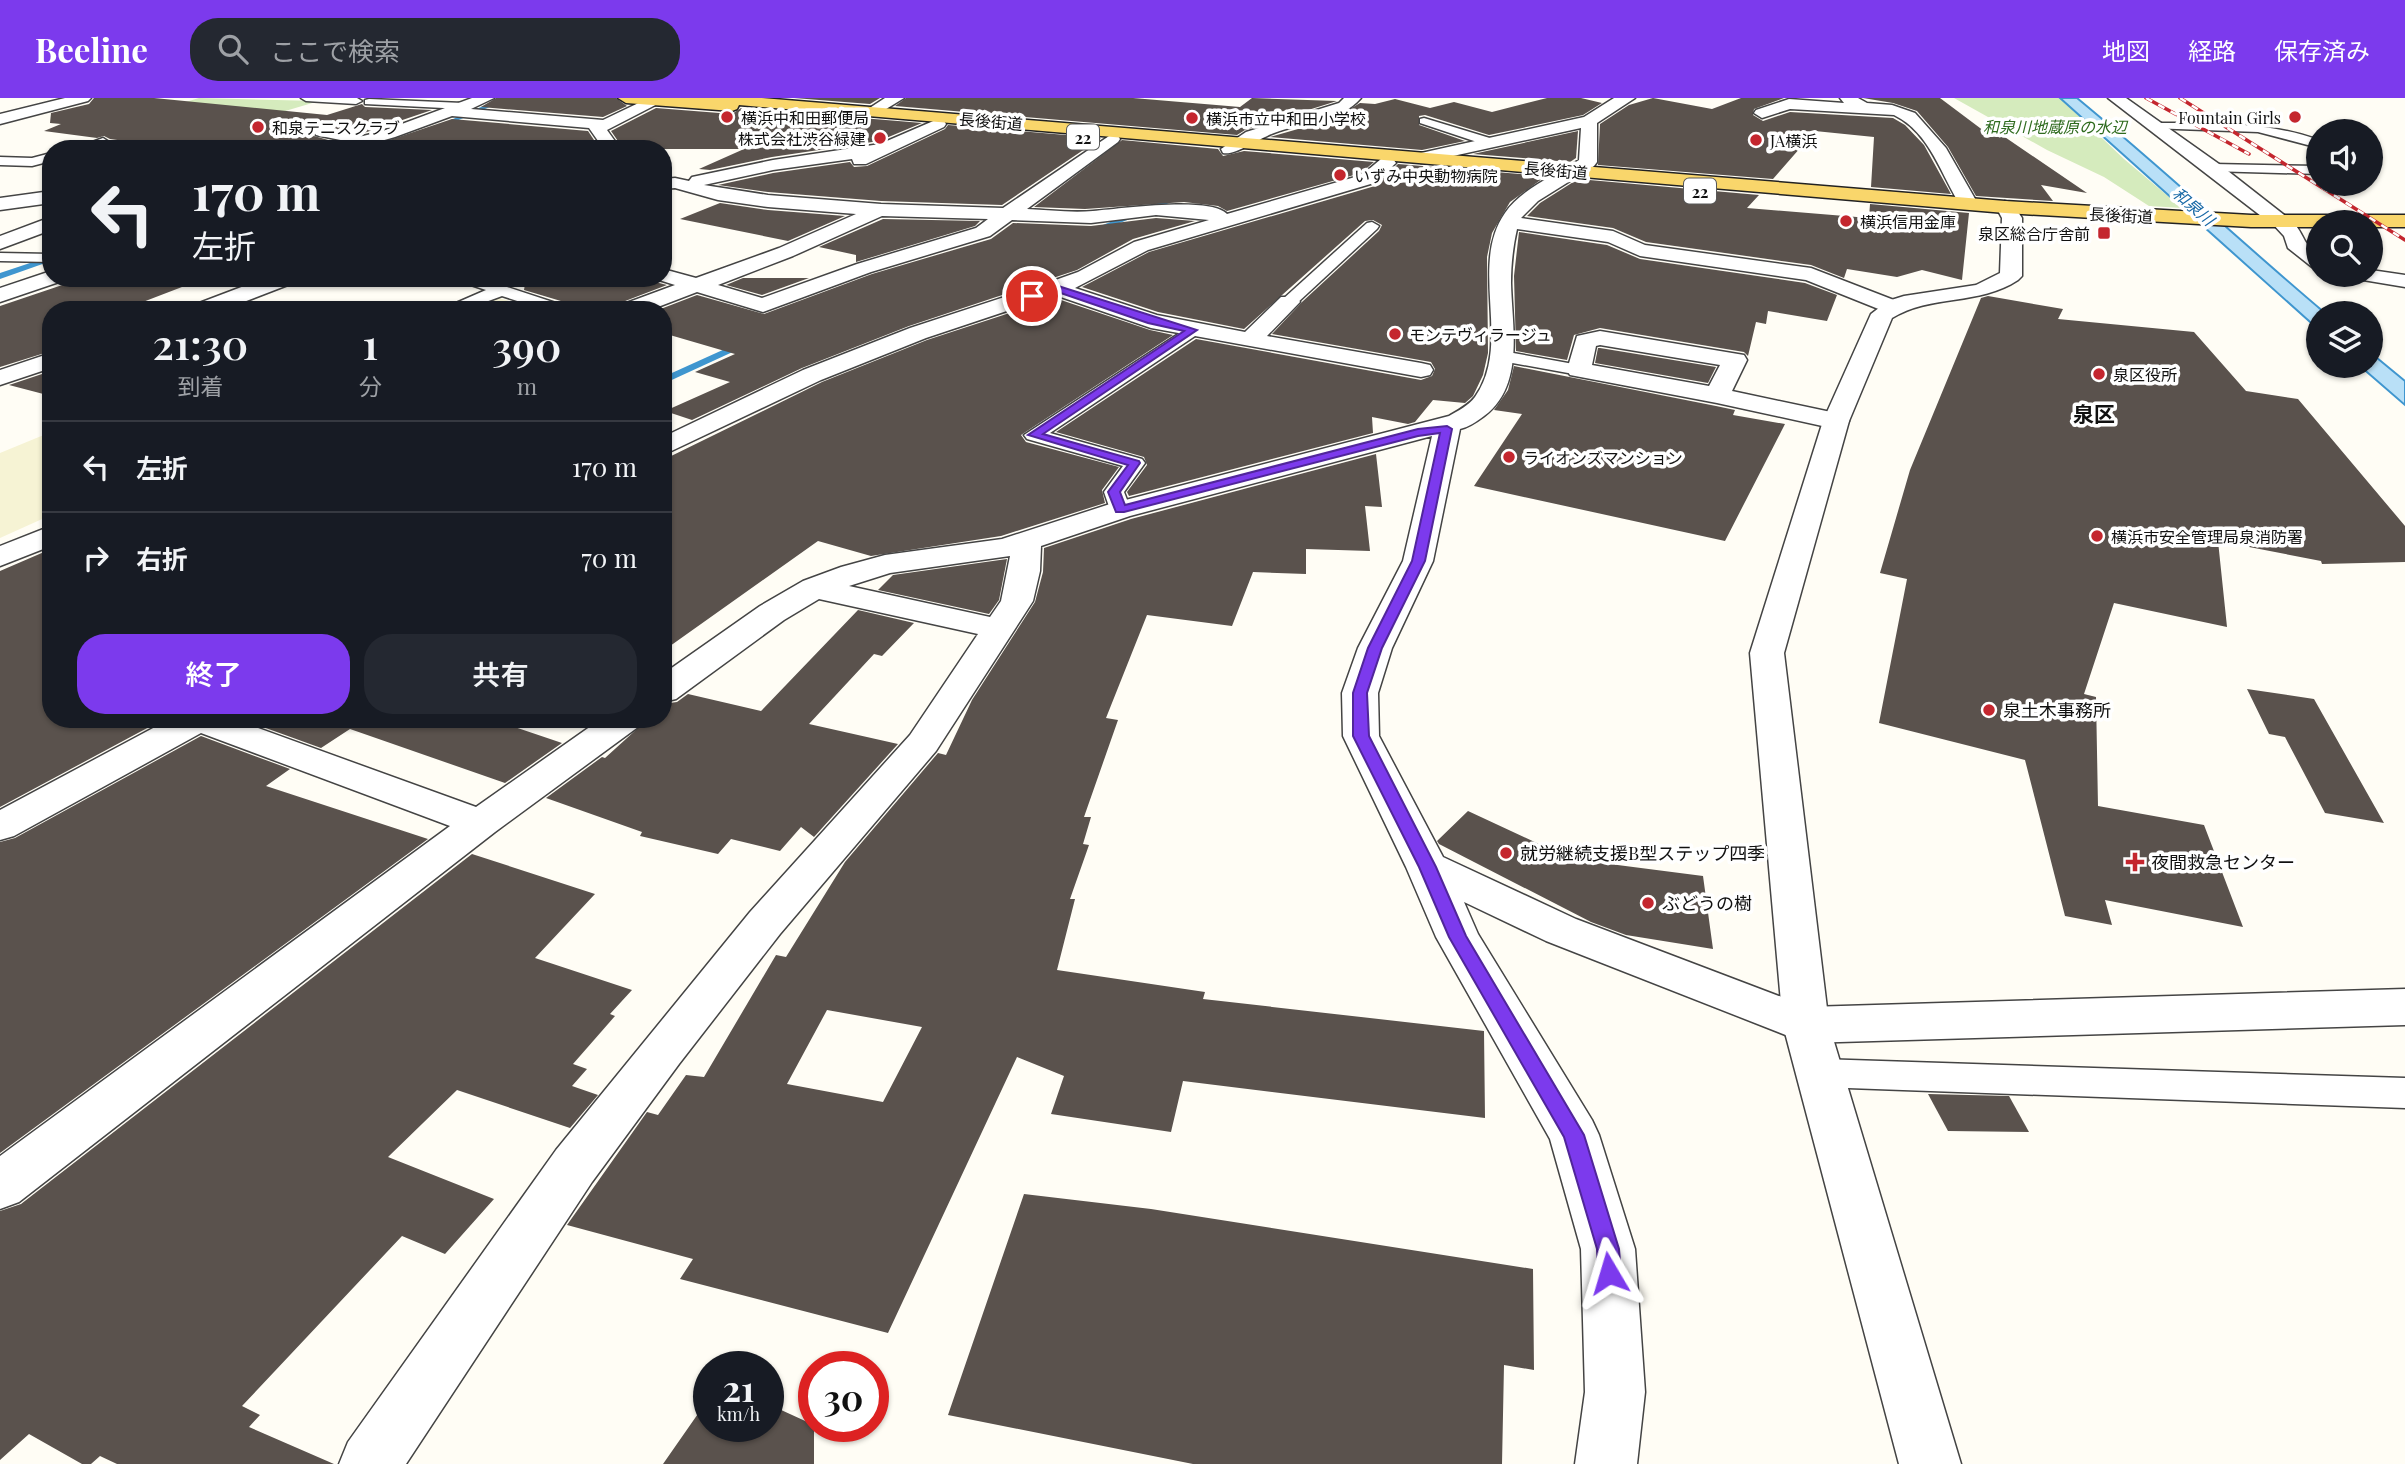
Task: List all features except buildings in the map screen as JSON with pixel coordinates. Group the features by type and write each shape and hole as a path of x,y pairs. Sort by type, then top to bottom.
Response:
{"main road":[{"name":"長後街道","path":"626,98 1112,139 1421,158 1569,175 2196,230 2405,221"},
{"name":"長後街道","path":"708,98 1233,145 1387,163 1969,204 2009,213 2180,218 2257,227"},
{"name":"長後街道","path":"2287,228 2306,232"},
{"path":"2383,234 2405,234"}],"street":[{"path":"0,119 83,98"},
{"path":"360,140 389,134 486,98"},
{"path":"873,111 896,98"},
{"path":"1233,145 1345,106 1353,98"},
{"path":"1421,158 1590,121 1609,106 1627,98"},
{"path":"2116,98 2213,168 2287,228 2295,244 2306,252"},
{"path":"605,140 597,129 659,99"},
{"path":"1762,113 1789,104 1854,103 1901,111 1935,141 1969,204"},
{"path":"456,110 604,125"},
{"path":"672,684 772,612 814,588 885,564 1006,548 1120,510 1418,432 1447,429 1481,408 1496,382 1502,356 1504,313 1500,269 1508,222 1526,201 1588,162 1590,121"},
{"path":"826,175 937,124"},
{"path":"672,278 762,306 864,268 983,232 1112,139"},
{"path":"672,184 883,149"},
{"path":"672,443 812,374 918,333 1055,288 1085,276 1141,246 1368,179 1387,163"},
{"path":"672,185 768,201 881,210 1091,217 1151,209 1238,217"},
{"path":"768,201 803,186"},
{"path":"0,204 42,198"},
{"path":"652,301 786,252 881,210"},
{"path":"1930,1464 1806,1025 1767,653 1836,421 1882,314 1891,307 2002,284 2011,276 2009,213"},
{"path":"1508,222 1613,237 1640,250 1811,274 1891,307"},
{"path":"0,243 42,227"},
{"path":"2383,278 2405,281"},
{"path":"0,295 42,280"},
{"path":"225,301 262,287"},
{"path":"1055,288 1151,321 1421,370"},
{"path":"1250,340 1289,302"},
{"path":"1717,395 1735,360 1600,338 1585,341 1579,370 1717,395 1836,421"},
{"path":"0,377 42,363"},
{"path":"1447,429 1418,561 1375,648 1360,693 1361,736 1427,867 1458,937 1574,1135 1608,1249 1615,1392 1606,1464"},
{"path":"0,557 42,539"},
{"path":"370,1464 574,1166 620,1110 662,1051 765,923 923,743 1017,601 1024,571 1026,540"},
{"path":"814,588 997,628"},
{"path":"0,827 182,728"},
{"path":"222,728 481,823"},
{"path":"0,1186 481,823 613,728"},
{"path":"1427,867 1561,930 1806,1025 2405,1007"}],"lane":[{"path":"306,98 456,110"},
{"path":"1424,121 1489,142"},
{"path":"2154,126 2269,129 2306,140"},
{"path":"2234,128 2268,144"},
{"path":"320,132 360,140"},
{"path":"2289,156 2306,166"},
{"path":"0,162 42,159"},
{"path":"2213,168 2306,170"},
{"path":"1289,302 1372,226"},
{"path":"0,257 42,258"},
{"path":"492,287 535,301"},
{"path":"472,301 502,290"},
{"path":"1120,510 1114,492 1135,463 1034,435 1192,330"},
{"path":"1502,356 1579,370"},
{"path":"1820,1073 2405,1093"}],"shaded area":[{"path":"42,436 42,519 0,538 0,453"}],"green space":[{"path":"199,98 319,101 231,127 133,118"},
{"name":"和泉川地蔵原の水辺","path":"1954,98 2060,98 2124,159 2182,208 2149,206 2104,177 2047,150"}],"water":[{"name":"和泉川","path":"2060,98 2077,98 2311,301 2306,301 2306,318"},
{"path":"2383,363 2405,381 2405,405 2374,378 2383,378"}],"waterway":[{"path":"435,128 502,100"},
{"path":"396,140 404,138"},
{"path":"1097,229 1180,197"},
{"path":"0,276 42,261"},
{"path":"672,377 747,342"}],"railway":[{"path":"2146,98 2249,154"},
{"path":"2180,98 2405,240"}],"place":[{"name":"横浜中和田郵便局","path":"727,117"},
{"name":"Fountain Girls","path":"2295,117"},
{"name":"横浜市立中和田小学校","path":"1192,118"},
{"name":"和泉テニスクラブ","path":"258,127"},
{"name":"株式会社渋谷緑建","path":"880,138"},
{"name":"JA横浜","path":"1756,140"},
{"name":"いずみ中央動物病院","path":"1340,175"},
{"name":"横浜信用金庫","path":"1846,221"},
{"name":"泉区総合庁舎前","path":"2104,233"},
{"name":"モンテヴィラージュ","path":"1395,334"},
{"name":"泉区役所","path":"2099,374"},
{"name":"ライオンズマンション","path":"1509,457"},
{"name":"横浜市安全管理局泉消防署","path":"2097,536"},
{"name":"泉土木事務所","path":"1989,710"},
{"name":"就労継続支援B型ステップ四季","path":"1506,853"},
{"name":"夜間救急センター","path":"2135,862"},
{"name":"ぶどうの樹","path":"1648,903"}],"district":[{"name":"泉区","path":"2094,413"}],"route":[{"path":"1032,296 1055,288 1151,321 1192,330 1034,435 1135,463 1114,492 1120,510 1418,432 1447,429 1441,446 1429,517 1418,561 1375,648 1360,693 1361,736 1427,867 1458,937 1574,1135 1608,1249 1609,1273"}]}
